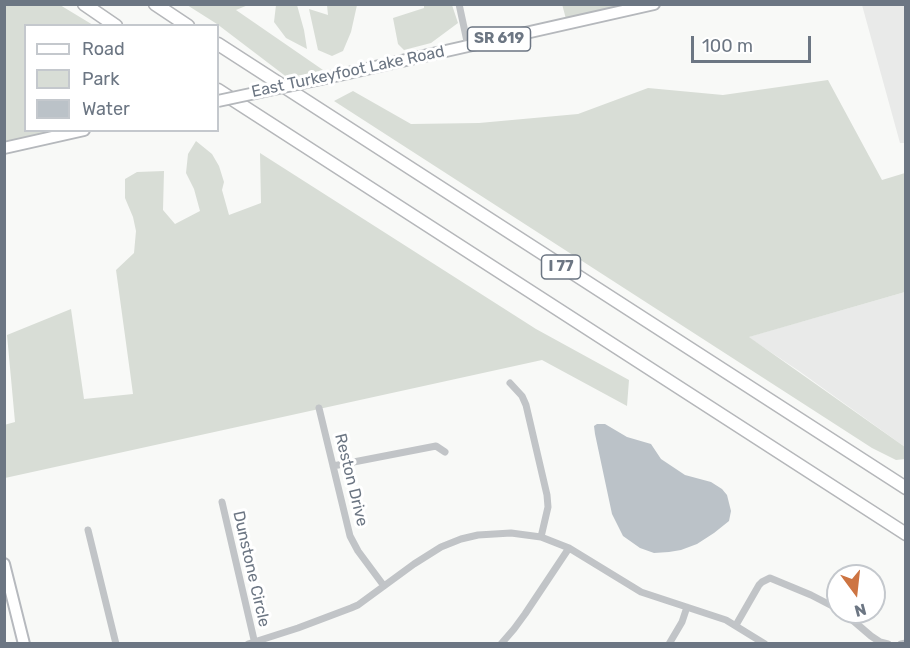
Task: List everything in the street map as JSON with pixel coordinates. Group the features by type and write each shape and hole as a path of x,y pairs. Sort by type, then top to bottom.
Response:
{"highway":[{"path":"84,4 113,24"},
{"path":"155,4 185,24"},
{"name":"I 77","path":"219,45 906,488"},
{"name":"I 77","path":"219,91 906,534"}],"main road":[{"name":"East Turkeyfoot Lake Road","path":"219,101 654,4"},
{"path":"4,148 75,132"},
{"path":"4,564 24,644"}],"street":[{"path":"459,4 468,46"},
{"path":"510,383 522,396 526,405 547,495 548,507 541,537"},
{"name":"Reston Drive","path":"319,408 350,536 358,551 384,586"},
{"path":"333,466 436,446 445,452"},
{"name":"Dunstone Circle","path":"222,502 252,643"},
{"path":"88,530 116,644"},
{"path":"252,643 351,608 432,552 461,539 478,535 511,533 541,537 569,548 642,592 726,620 765,644"},
{"path":"501,644 514,629 569,548"},
{"path":"736,625 759,585 770,578 826,603"},
{"path":"669,644 682,622 687,607"},
{"path":"857,624 875,639 888,644"},
{"path":"901,644 906,643"}],"shaded area":[{"path":"862,5 905,5 905,143 900,143"},
{"path":"905,292 905,447 748,337"}],"green space":[{"path":"562,4 629,5 566,19"},
{"path":"4,5 60,5 91,24 24,24 24,132 58,132 4,144"},
{"path":"187,5 248,5 236,10 323,70 288,78 217,24"},
{"path":"276,5 297,5 307,49 286,38 274,22"},
{"path":"327,5 357,5 351,32 343,51 332,56 318,50 309,9 328,15"},
{"path":"424,5 452,5 458,23 431,43 404,50 398,44 393,18 424,8"},
{"path":"828,80 882,180 905,173 905,292 749,337 905,447 905,459 896,460 872,448 334,101 353,91 411,124 479,123 578,114 648,88 723,95"},
{"path":"196,141 212,154 219,166 224,182 222,190 229,215 261,203 260,153 536,329 629,380 627,406 542,360 5,478 4,425 15,422 7,335 71,309 84,399 133,394 116,270 134,253 136,231 125,198 125,179 137,172 164,171 163,210 175,224 200,211 194,189 186,173 188,154"}],"water":[{"path":"605,424 627,437 651,444 661,459 685,475 711,482 722,489 727,495 731,511 729,521 697,544 669,552 654,553 640,548 623,536 612,514 595,434 594,426"}]}
